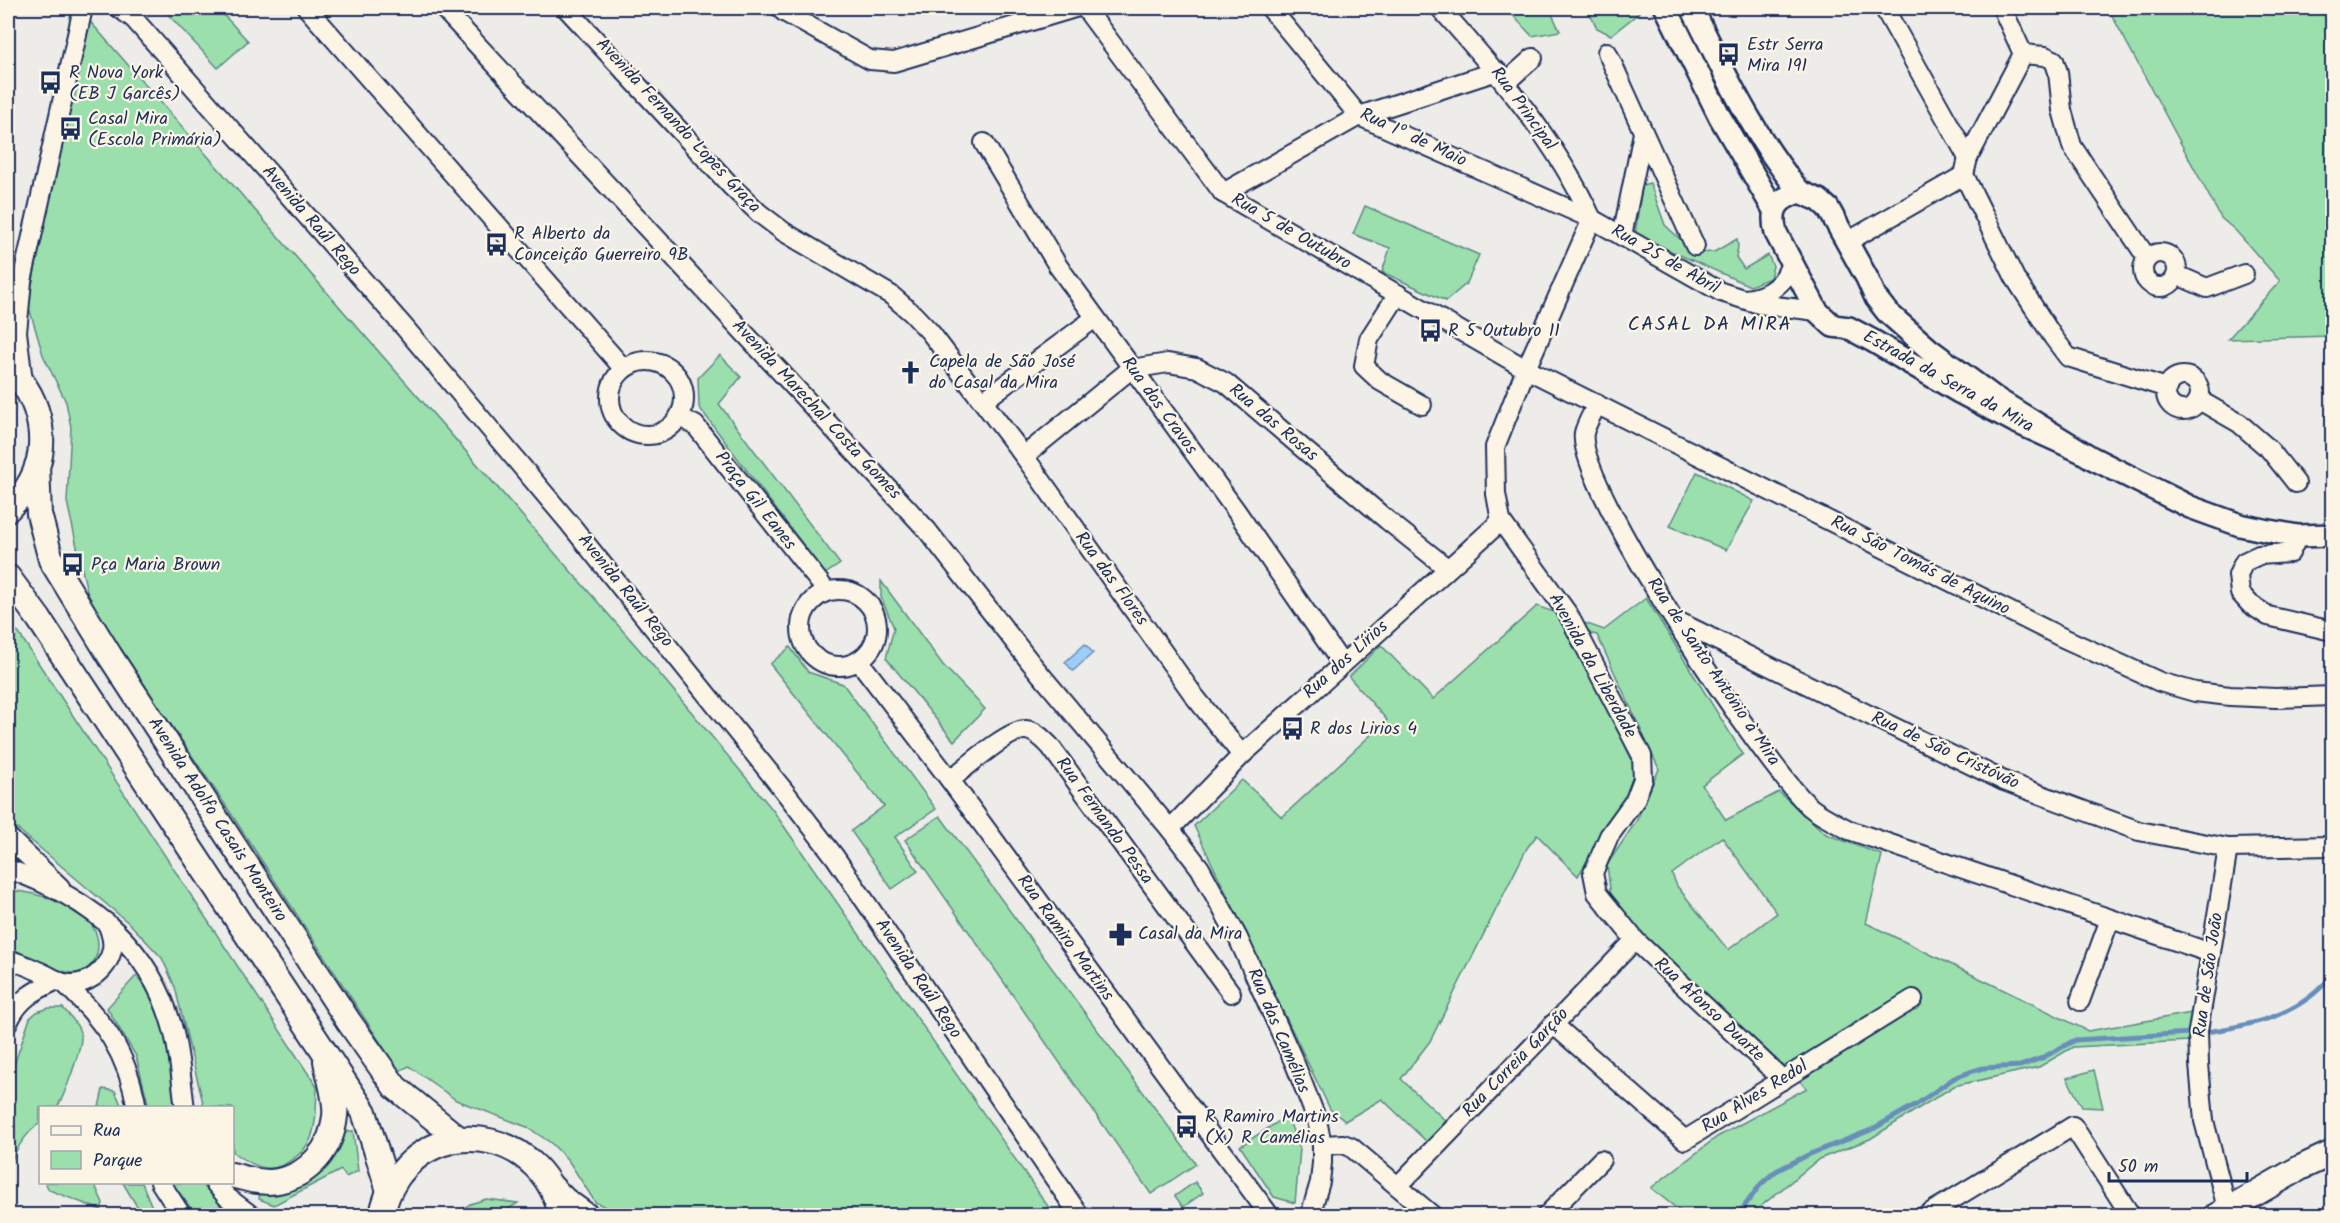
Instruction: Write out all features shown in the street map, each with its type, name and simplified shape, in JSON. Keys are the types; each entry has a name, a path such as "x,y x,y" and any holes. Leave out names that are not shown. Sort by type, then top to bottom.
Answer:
{"main road":[{"path":"8,509 24,491 37,466 41,437 36,407 15,374"},
{"name":"Avenida Adolfo Casais Monteiro","path":"37,466 39,514 51,560 104,647 349,1022 395,1087 459,1139"},
{"name":"Avenida Adolfo Casais Monteiro","path":"8,577 39,619 364,1112 382,1207"},
{"path":"234,1176 276,1182 308,1168 321,1154 331,1136 335,1114 325,1053"},
{"path":"382,1207 406,1166 430,1148 459,1139 484,1139 509,1146 530,1160 548,1179 559,1202 561,1215"},
{"path":"2222,1212 2300,1168 2332,1153"}],"street":[{"path":"15,374 22,281 83,8"},
{"name":"Avenida Raúl Rego","path":"119,8 134,19 405,328 649,621 835,857 1080,1215"},
{"path":"307,8 624,368"},
{"name":"Avenida Marechal Costa Gomes","path":"443,8 927,530 1031,663 1170,829"},
{"name":"Avenida Fernando Lopes Graça","path":"566,8 744,200 784,232 891,295 930,332 983,401"},
{"path":"780,8 870,60 894,62 1075,8"},
{"name":"Rua 5 de Outubro","path":"1085,8 1223,193 1526,369"},
{"name":"Rua 1º de Maio","path":"1270,8 1359,116 1592,219"},
{"name":"Rua Principal","path":"1440,8 1501,77 1570,173 1592,219"},
{"name":"Estrada da Serra da Mira","path":"1666,8 1720,117 1774,210 1772,220 1776,233 1791,262 1817,311 1833,326 1849,328 1894,352 1959,392 2016,422 2080,451 2190,507 2220,519 2264,530 2298,536 2332,535"},
{"name":"Estrada da Serra da Mira","path":"1692,8 1746,115 1781,170 1800,192 1819,200 1828,208 1876,298 1907,331 1966,378 2080,451"},
{"path":"1884,8 1966,167 2015,278 2053,337 2068,357 2167,388"},
{"path":"2002,8 2023,54"},
{"path":"1606,52 1695,246"},
{"path":"1847,242 1966,167 2023,54"},
{"path":"2023,54 2045,56 2054,60 2058,72 2062,110 2072,146 2147,258"},
{"path":"1223,193 1359,116 1501,77 1533,58"},
{"path":"1622,236 1643,133"},
{"name":"Rua dos Cravos","path":"984,143 1058,266 1237,512 1342,664"},
{"path":"1774,210 1783,199 1800,192"},
{"name":"Rua 25 de Abril","path":"1592,219 1739,300 1817,311"},
{"name":"Avenida da Liberdade","path":"1592,219 1526,369 1495,447 1496,494 1501,521 1568,614 1642,756 1643,779 1635,800 1609,836 1593,873 1597,893 1635,940"},
{"path":"2158,252 2169,255 2176,263 2177,275 2170,284 2159,287 2149,283 2142,268 2147,258 2158,252"},
{"path":"1739,300 1754,298 1776,288 1788,275 1791,262"},
{"path":"2177,275 2207,288 2244,274"},
{"path":"8,309 22,281"},
{"path":"1398,294 1369,339 1364,366 1380,381 1422,405"},
{"name":"Estrada da Serra da Mira","path":"1849,328 1863,323 1873,311 1876,298"},
{"path":"983,401 1095,318"},
{"path":"646,360 660,362 678,377 683,389 684,402 679,417 663,432 641,435 629,431 618,423 610,408 609,395 612,382 624,368 646,360"},
{"name":"Rua das Rosas","path":"1023,456 1131,369 1168,363 1197,368 1226,383 1378,513 1447,568"},
{"name":"Rua São Tomás de Aquino","path":"1526,369 2059,636 2160,682 2195,692 2230,696 2276,698 2332,696"},
{"path":"2178,376 2189,376 2194,379 2200,389 2199,400 2191,408 2180,410 2168,399 2169,383 2178,376"},
{"path":"2199,400 2239,423 2269,449 2296,483"},
{"name":"Rua das Flores","path":"983,401 1195,697 1242,755"},
{"name":"Rua de Santo António à Mira","path":"1598,404 1584,434 1592,471 1632,553 1767,757 1810,807 1848,830 2211,954"},
{"name":"Praça Gil Eanes","path":"679,417 695,425 821,584 824,592"},
{"name":"Rua dos Lírios","path":"1170,829 1242,755 1501,521"},
{"path":"2298,536 2290,553 2259,555 2244,562 2238,575 2240,593 2250,604 2268,616 2332,631"},
{"path":"837,589 849,590 861,596 873,610 878,628 875,641 869,652 859,661 835,666 812,655 805,645 801,633 801,621 806,609 824,592 837,589"},
{"name":"Rua de São Cristóvão","path":"1675,619 2004,781 2139,831 2228,848"},
{"name":"Rua Ramiro Martins","path":"859,661 950,780 1270,1215"},
{"name":"Rua Fernando Pessa","path":"950,780 1013,733 1028,730 1038,734 1057,755 1231,993"},
{"name":"Rua das Camélias","path":"1170,829 1200,868 1238,938 1295,1064 1317,1120 1322,1145 1320,1182 1310,1215"},
{"path":"8,837 68,895"},
{"path":"2228,848 2332,846"},
{"name":"Rua de São João","path":"2222,1212 2204,1121 2198,1031 2228,848"},
{"path":"12,875 68,895 93,910 138,956 167,1010 179,1061 184,1106"},
{"path":"2080,1001 2110,919"},
{"path":"8,959 61,981 80,983 91,979 102,970 112,948 112,936 107,922"},
{"name":"Rua Correia Garção","path":"1398,1186 1635,940"},
{"name":"Rua Afonso Duarte","path":"1635,940 1783,1080"},
{"path":"8,1023 18,1004 28,994 61,981"},
{"path":"61,981 99,1019 113,1039 130,1075 137,1106"},
{"name":"Rua Alves Redol","path":"1553,1024 1685,1140 1913,999"},
{"path":"1925,1215 2073,1126 2132,1215"},
{"path":"1322,1145 1334,1144 1351,1147 1433,1215"},
{"path":"1546,1215 1601,1160"},
{"path":"548,1179 567,1198 592,1215"},
{"path":"161,1184 182,1215"},
{"path":"216,1184 227,1197 252,1215"}],"green space":[{"path":"162,8 217,8 248,41 218,68"},
{"path":"1506,8 1549,8 1560,31 1532,36"},
{"path":"1587,8 1638,8 1639,13 1611,35 1597,28"},
{"path":"2108,8 2332,8 2332,336 2228,339 2280,281 2236,231 2221,218"},
{"path":"87,18 644,655 772,809 1054,1215 621,1215 595,1202 568,1160 551,1143 527,1127 456,1100 409,1066 399,1071 226,806 90,605 67,502 71,427 66,402 43,355 28,304"},
{"path":"1650,183 1665,225 1695,253 1714,252 1737,239 1736,257 1744,269 1768,255 1773,266 1770,278 1750,286 1635,235 1642,185"},
{"path":"1365,206 1479,255 1467,283 1446,301 1382,272 1390,248 1353,234"},
{"path":"720,355 741,377 719,404 840,564 825,574 699,407 698,378"},
{"path":"1697,472 1754,501 1726,550 1670,526"},
{"path":"881,581 943,665 985,709 954,741 886,658 894,628 881,597"},
{"path":"1646,598 1743,754 1702,785 1726,820 1779,792 1826,834 1882,855 1866,923 2088,1031 2192,1013 2189,1041 2073,1047 2039,1067 1954,1086 1870,1139 1819,1159 1750,1215 1685,1215 1651,1188 1717,1137 1807,1088 1612,905 1607,865 1637,820 1659,769 1597,635 1571,630 1633,762 1633,784 1578,876 1537,835 1527,848 1430,1041 1401,1079 1446,1121 1427,1142 1382,1099 1345,1121 1330,1109 1194,826 1242,780 1282,817 1387,720 1349,677 1381,645 1433,699 1537,606 1604,630","holes":["1722,837 1777,913 1728,950 1677,886 1672,874"]},
{"path":"8,624 18,632 317,1087 313,1132 308,1144 299,1155 279,1166 266,1168 248,1162 234,1153 234,1106 204,1106 175,987 162,958 131,925 8,821"},
{"path":"790,647 808,672 843,684 936,809 895,837 918,871 892,889 851,831 884,806 770,664"},
{"path":"940,816 1196,1164 1151,1194 905,840"},
{"path":"11,891 31,893 54,900 83,916 95,931 98,940 96,958 91,965 76,973 66,972 8,946 8,895"},
{"path":"136,976 147,989 161,1021 175,1106 149,1106 136,1056 107,1008"},
{"path":"49,1008 63,1008 78,1028 81,1042 60,1102 58,1106 39,1106 39,1124 20,1144 8,1171 8,1083 30,1018 37,1012"},
{"path":"2094,1070 2103,1108 2082,1107 2067,1078"},
{"path":"103,1089 115,1091 122,1106 99,1106"},
{"path":"1287,1116 1300,1149 1295,1203 1274,1197 1240,1146"},
{"path":"343,1131 353,1131 358,1171 346,1177 341,1170 274,1205 259,1199 260,1193"},
{"path":"1195,1182 1203,1193 1183,1207 1175,1196"},
{"path":"46,1184 94,1184 103,1203 101,1210 49,1190"},
{"path":"124,1184 142,1184 152,1207 160,1215 142,1215"},
{"path":"173,1184 202,1184 235,1215 196,1215"},
{"path":"486,1199 518,1203 499,1215 454,1215 470,1204"}],"water":[{"path":"1085,644 1093,653 1073,671 1065,662"}],"waterway":[{"path":"2206,1032 2242,1026 2291,1009 2320,989 2332,975"},
{"path":"1737,1216 1761,1184 1776,1171 1810,1154 1871,1130 1917,1104 1954,1078 1983,1068 2020,1066 2042,1058 2075,1040 2190,1033"}],"place":[{"name":"Estr Serra Mira 191","path":"1729,55"},
{"name":"R Nova York (EB J Garcês)","path":"51,83"},
{"name":"Casal Mira (Escola Primária)","path":"70,129"},
{"name":"R Alberto da Conceição Guerreiro 9B","path":"496,244"},
{"name":"R 5 Outubro 11","path":"1430,331"},
{"name":"Capela de São José do Casal da Mira","path":"911,372"},
{"name":"Pça Maria Brown","path":"73,565"},
{"name":"R dos Lirios 4","path":"1292,729"},
{"name":"Casal da Mira","path":"1120,934"},
{"name":"R Ramiro Martins (X) R Camélias","path":"1187,1127"}],"district":[{"name":"CASAL DA MIRA","path":"1710,325"}]}
